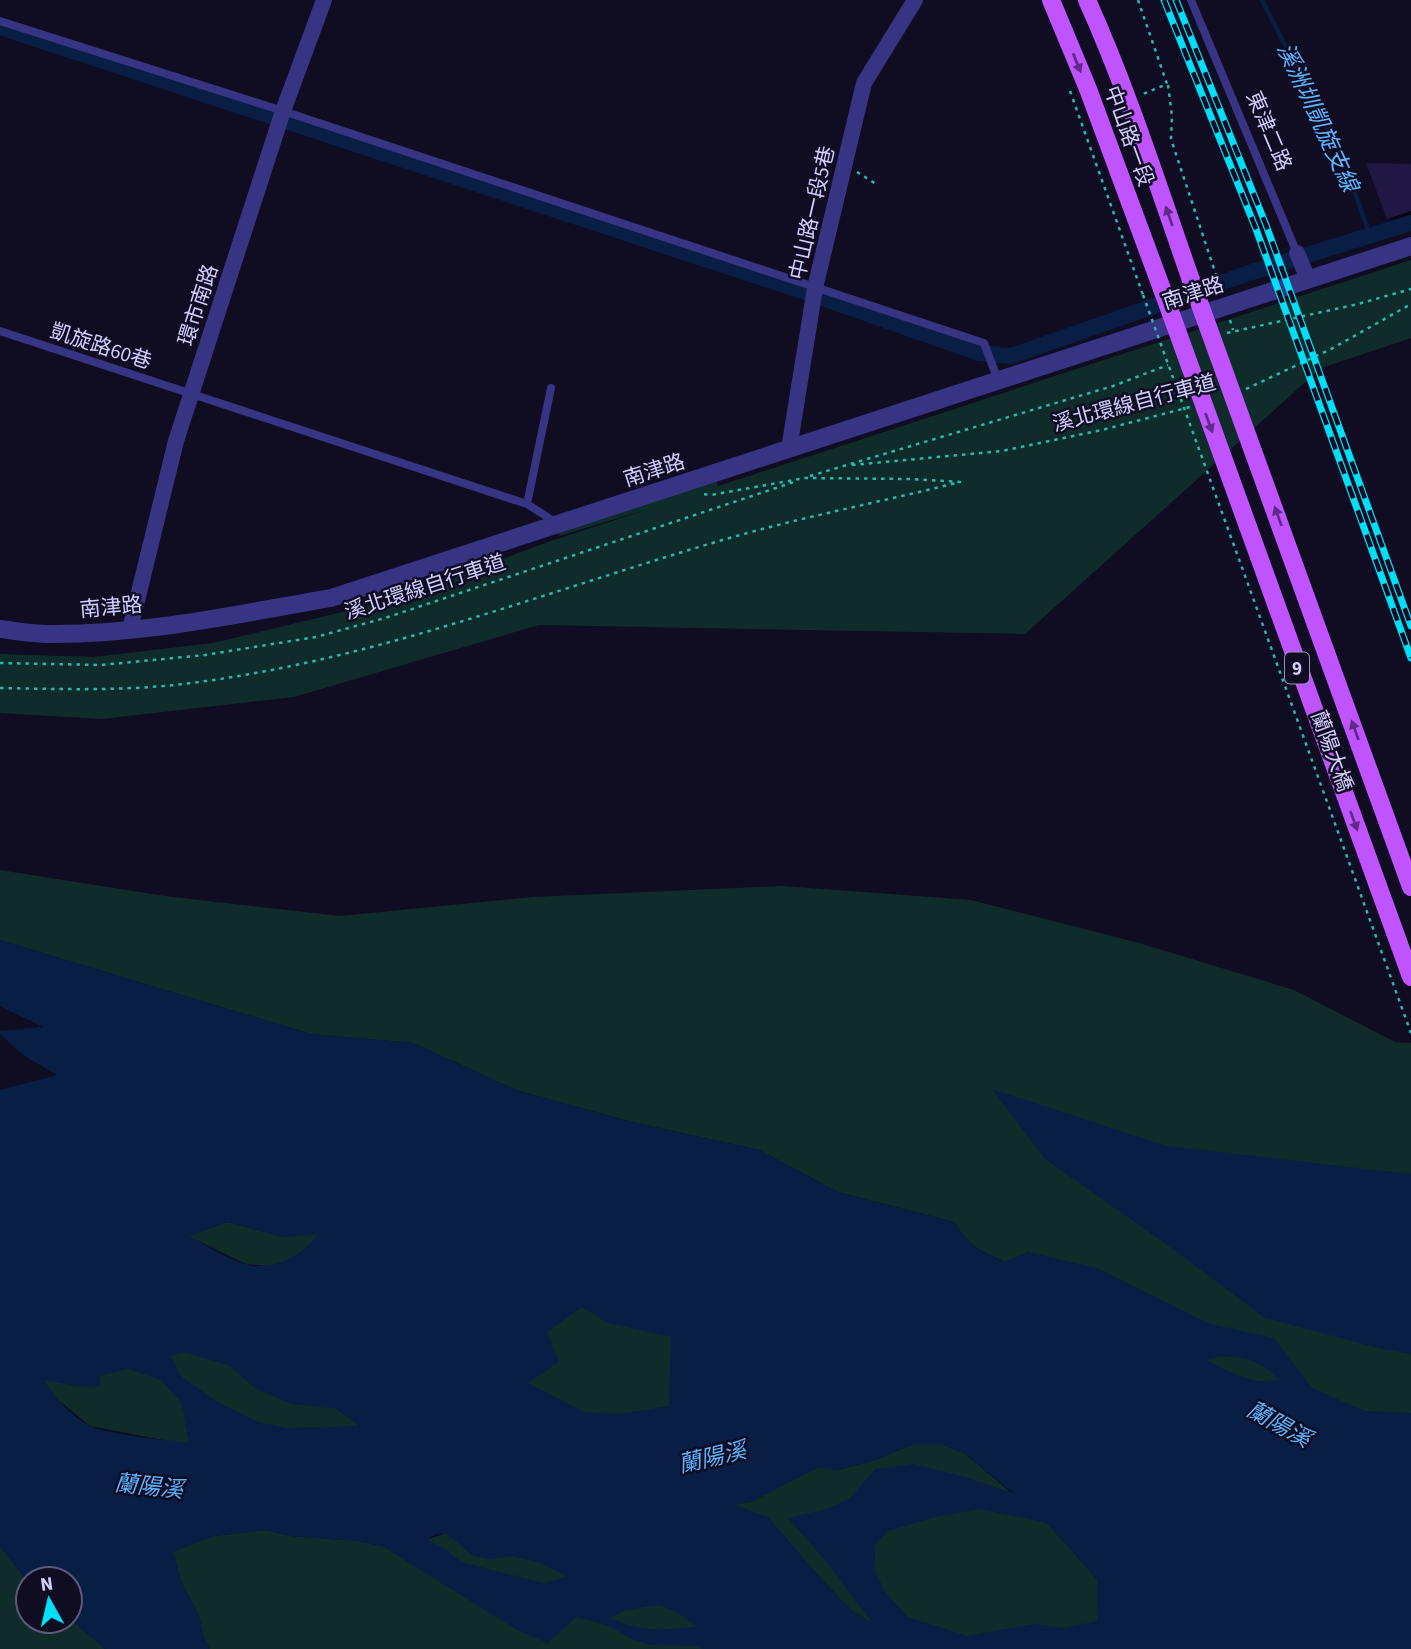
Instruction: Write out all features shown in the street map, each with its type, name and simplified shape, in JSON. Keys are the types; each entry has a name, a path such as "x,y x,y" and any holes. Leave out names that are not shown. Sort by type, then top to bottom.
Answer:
{"main road":[{"name":"中山路一段","path":"1051,0 1087,89 1186,359"},
{"name":"中山路一段","path":"1087,0 1128,100 1191,280 1219,336"},
{"name":"蘭陽大橋","path":"1219,336 1411,887"},
{"name":"蘭陽大橋","path":"1186,359 1411,977"}],"street":[{"name":"環市南路","path":"130,629 173,453 191,394 280,119 324,0"},
{"name":"中山路一段5巷","path":"789,449 814,296 864,83 915,0"},
{"name":"南津路","path":"0,629 46,634 130,629 236,615 331,598 999,382 1302,266 1411,246"}],"lane":[{"name":"東津二路","path":"1191,0 1302,266"},
{"path":"0,21 280,119 814,296 984,343 999,382"},
{"name":"凱旋路60巷","path":"0,331 527,504 558,524"},
{"path":"527,504 551,388"}],"path":[{"path":"1138,0 1167,84 1172,116 1171,139 1221,290"},
{"path":"1128,100 1167,84"},
{"name":"蘭陽大橋","path":"1070,85 1071,97 1411,1033"},
{"path":"845,164 876,184"},
{"path":"1219,336 1233,330 1358,304 1411,289"},
{"name":"溪北環線自行車道","path":"1240,391 1333,348 1411,304"},
{"path":"1229,317 1233,330"},
{"name":"溪北環線自行車道","path":"0,663 101,665 205,655 316,637 410,610 805,478 1113,386 1168,365"},
{"name":"溪北環線自行車道","path":"845,466 1002,451 1102,430 1190,406"},
{"path":"0,688 112,689 174,685 282,668 386,644 712,543 960,482 805,478 711,495 700,494"}],"green space":[{"path":"1411,260 1411,338 1321,368 1025,634 539,625 294,697 102,719 0,713 0,654 93,657 213,643 392,600 548,542 655,507 559,536 557,527 716,478 718,486"},
{"path":"0,870 165,896 340,916 533,897 782,886 971,900 1139,943 1294,990 1395,1042 1411,1043 1411,1413 1367,1412 1238,1376 1205,1360 1028,1252 1005,1262 976,1247 954,1222 838,1192 759,1150 632,1122 516,1090 413,1043 311,1034 0,940"},
{"path":"126,1203 493,1426 231,1453 90,1426 57,1399 42,1379"},
{"path":"228,1222 283,1237 318,1233 425,1280 246,1264 188,1236"},
{"path":"487,1283 830,1348 578,1445 457,1295"},
{"path":"911,1445 942,1445 964,1453 1047,1523 1097,1579 1098,1622 1080,1645 970,1644 876,1626 851,1610 768,1518 732,1505 753,1501 818,1467 837,1470 875,1460"},
{"path":"266,1530 290,1536 357,1541 382,1546 426,1540 446,1533 863,1649 210,1649 204,1638 198,1613 183,1586 172,1551 214,1536"},
{"path":"0,1546 15,1565 14,1635 84,1635 84,1630 105,1649 0,1649"}],"water":[{"name":"蘭陽溪","path":"0,940 311,1034 413,1043 516,1090 632,1122 759,1150 838,1192 954,1222 976,1247 1004,1262 1028,1252 1097,1268 1210,1324 1274,1338 1312,1388 1365,1411 1411,1413 1411,1649 703,1649 696,1646 652,1645 634,1640 607,1625 576,1617 548,1643 519,1631 382,1546 357,1541 290,1536 266,1530 214,1536 173,1552 183,1586 198,1613 204,1638 210,1649 105,1649 84,1630 84,1565 15,1565 0,1546 0,1090 57,1075 23,1055 0,1031 43,1027 0,1006","holes":["228,1222 283,1237 318,1234 295,1255 266,1266 245,1264 189,1236","582,1307 608,1323 671,1337 669,1406 620,1414 584,1412 528,1383 559,1362 547,1332","184,1352 230,1366 255,1388 291,1404 334,1408 360,1426 286,1428 258,1422 221,1404 182,1377 170,1356","1220,1356 1246,1359 1266,1368 1279,1380 1251,1379 1206,1360","128,1369 161,1380 181,1402 189,1443 124,1435 90,1426 64,1406 43,1380 100,1387 100,1376","911,1445 942,1445 964,1453 1013,1493 914,1464 875,1469 850,1498 827,1509 788,1518 826,1561 873,1624 851,1610 768,1517 734,1505 753,1501 818,1467 837,1470 875,1460","979,1509 1047,1523 1097,1579 1098,1621 1064,1628 1034,1624 967,1636 908,1617 885,1592 874,1568 876,1543 888,1531 935,1517","446,1533 473,1556 489,1559 511,1556 541,1563 567,1577 544,1583 461,1562 444,1548 427,1540 434,1535","658,1605 678,1613 698,1627 654,1629 633,1626 610,1618 625,1610"]},
{"path":"992,1089 1166,1146 1411,1174 1411,1354 1265,1318 1045,1159"}],"building":[{"path":"1366,163 1411,164 1411,211 1387,219"}],"waterway":[{"name":"溪洲圳凱旋支線","path":"1262,0 1341,155 1370,235"},
{"path":"0,27 802,291 979,353 1011,356 1252,272 1411,223"}],"railway":[{"path":"1164,0 1256,229 1411,658"},
{"path":"1176,0 1266,225 1411,626"}]}
